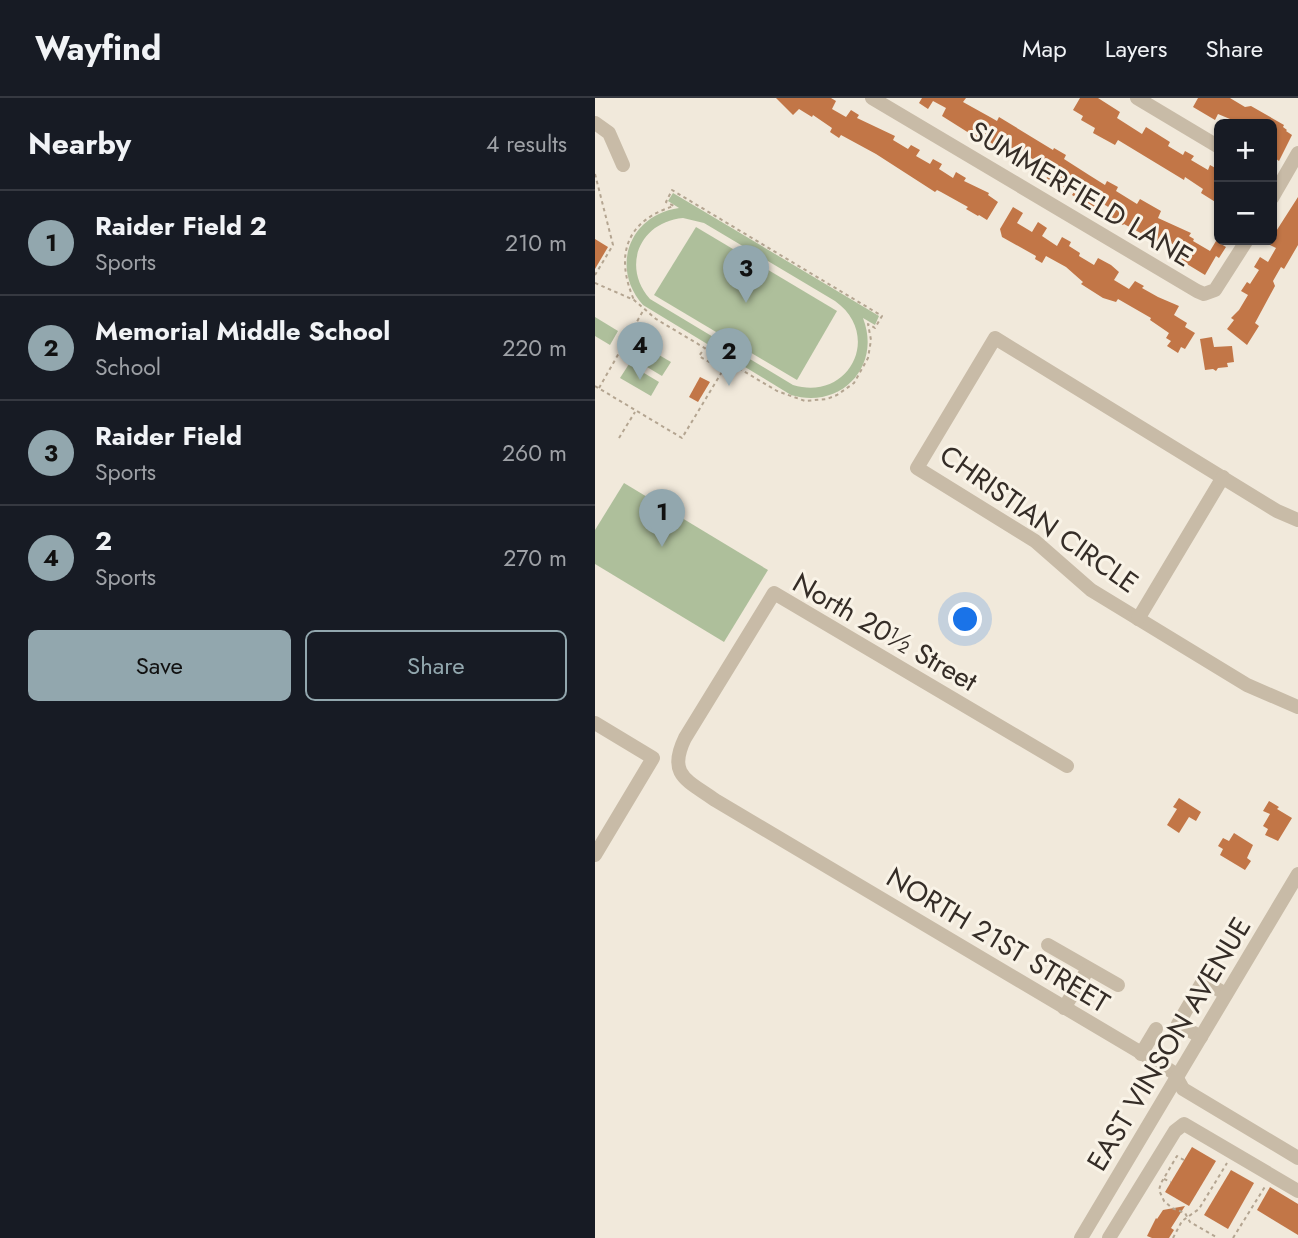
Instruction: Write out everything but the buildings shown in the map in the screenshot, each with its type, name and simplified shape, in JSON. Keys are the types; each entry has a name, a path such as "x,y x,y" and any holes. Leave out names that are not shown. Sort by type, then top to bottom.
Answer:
{"street":[{"name":"SUMMERFIELD LANE","path":"872,98 1197,291 1204,293 1215,290 1244,245"},
{"path":"1137,98 1214,144"},
{"path":"595,123 609,133 623,165"},
{"path":"1277,180 1298,153"},
{"name":"CHRISTIAN CIRCLE","path":"1223,477 995,338 917,468 1035,541 1091,590 1247,685 1298,707"},
{"path":"1138,619 1223,477 1298,520"},
{"name":"North 20½ Street","path":"677,761 685,738 774,593 1067,766"},
{"path":"595,723 653,758 595,855"},
{"name":"NORTH 21ST STREET","path":"677,761 681,772 715,800 1165,1067 1177,1077 1183,1089 1298,1158"},
{"name":"EAST VINSON AVENUE","path":"1081,1238 1298,874"},
{"path":"1048,945 1118,985"},
{"path":"1064,1008 1088,969"},
{"path":"1201,1037 1178,1024 1203,981 1226,994"},
{"path":"1141,1054 1156,1029"},
{"path":"1109,1238 1181,1125 1188,1125 1298,1191"},
{"path":"1107,1194 1129,1206"}],"path":[{"path":"595,174 613,245 595,275"},
{"path":"673,190 882,316 875,328 868,324 870,350 860,375 838,395 815,401 786,396 644,310 635,300 624,271 625,251 633,233 646,219 674,206 666,202 673,190"},
{"path":"595,283 635,300"},
{"path":"599,389 644,310"},
{"path":"595,386 682,438 723,370 699,356 704,348"},
{"path":"619,438 636,411"},
{"path":"1173,1238 1182,1221 1199,1209 1233,1153"},
{"path":"1184,1160 1177,1156 1159,1190 1164,1201 1188,1217 1190,1222 1218,1238"},
{"path":"1233,1238 1272,1175"},
{"path":"1163,1178 1171,1182"}],"green space":[{"path":"673,193 879,316 875,325 863,318 867,353 853,380 826,396 809,398 791,395 643,305 633,290 628,275 630,245 637,232 648,221 679,208 668,201","holes":["683,218 704,223 835,301 849,315 857,331 858,347 853,362 844,375 830,384 813,388 793,385 650,299 641,286 636,260 646,237 668,221"]},
{"path":"696,227 837,311 797,380 654,295"},
{"path":"595,317 618,331 610,345 595,336"},
{"path":"640,344 671,362 662,376 632,358"},
{"path":"629,364 659,382 651,396 620,378"},
{"path":"624,483 768,570 724,642 595,564 595,530"}],"place":[{"name":"Raider Field","path":"746,303"},
{"name":"2","path":"640,380"},
{"name":"Memorial Middle School","path":"729,386"},
{"name":"Raider Field 2","path":"662,547"}]}
